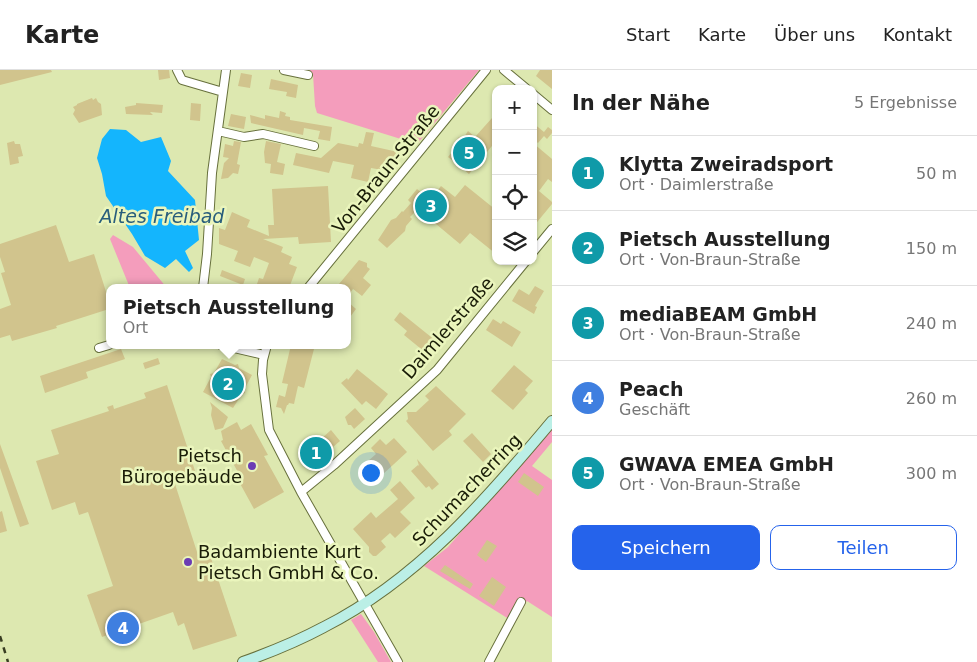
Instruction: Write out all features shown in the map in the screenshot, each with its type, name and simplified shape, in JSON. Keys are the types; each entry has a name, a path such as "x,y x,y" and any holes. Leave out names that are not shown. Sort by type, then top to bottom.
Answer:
{"main road":[{"name":"Schumacherring","path":"243,662 278,649 325,627 364,603 420,562 454,532 504,479 552,421"}],"street":[{"path":"177,70 182,80 223,92"},
{"path":"203,284 212,173 226,70"},
{"path":"284,70 308,75"},
{"name":"Von-Braun-Straße","path":"311,284 486,70"},
{"path":"504,70 522,85"},
{"path":"537,97 552,110"},
{"path":"218,131 239,136 263,134 314,146"},
{"path":"537,247 552,229"},
{"name":"Daimlerstraße","path":"301,492 437,370 523,265"},
{"path":"99,348 106,346"},
{"path":"238,349 264,355"},
{"path":"266,349 262,374 269,430 301,492 398,662"},
{"path":"489,662 520,602"}],"shaded area":[{"path":"309,70 479,70 417,144 317,113 313,74"},
{"path":"113,235 133,247 164,284 128,284 110,239"},
{"path":"552,427 552,442 532,466 552,480 552,617 527,601 515,623 424,566 448,547"},
{"path":"361,614 391,662 378,662 351,620"}],"water":[{"name":"Altes Freibad","path":"110,129 126,130 141,142 161,137 171,161 168,171 195,200 199,240 185,251 193,268 189,272 176,259 165,268 145,256 106,196 97,158 102,139"}],"building":[{"path":"0,70 51,70 52,72 0,85"},
{"path":"158,70 169,70 170,78 159,80"},
{"path":"540,70 552,70 552,89 536,76"},
{"path":"241,73 252,75 250,88 238,86"},
{"path":"271,79 298,85 296,98 286,96 287,92 269,89"},
{"path":"92,98 93,100 96,98 101,104 102,115 79,123 73,114 75,110 73,107"},
{"path":"136,103 163,105 162,113 150,112 153,115 126,114 125,107 136,105"},
{"path":"191,103 201,104 200,121 190,120"},
{"path":"280,111 286,113 285,116 290,117 290,120 332,127 330,141 318,139 320,131 304,128 303,135 251,123 250,115 265,119 265,115 279,118"},
{"path":"231,114 246,117 244,129 228,126"},
{"path":"492,118 492,146 469,174 448,157 455,148 452,146 459,137 462,140 468,131 475,137"},
{"path":"537,126 544,132 548,127 552,130 547,139 544,136 538,143"},
{"path":"366,132 374,133 371,146 398,152 394,169 389,167 388,171 371,168 368,182 351,178 354,165 333,161 329,173 293,165 296,153 321,158 338,143 358,147 359,143 363,144"},
{"path":"14,141 15,144 20,144 23,156 18,157 19,163 10,165 7,143"},
{"path":"234,141 241,142 237,164 240,165 238,174 233,173 228,178 221,179 224,163 229,158 223,157 225,144 233,146"},
{"path":"266,141 281,144 277,162 285,164 283,175 270,173 271,164 265,163"},
{"path":"537,146 552,159 552,182 548,179 539,191 552,204 537,222"},
{"path":"465,185 492,207 492,251 470,233 460,244 418,209 410,217 412,219 406,226 405,231 387,248 378,240 391,220 396,218 411,203 408,200 417,189 430,200 441,186 455,197"},
{"path":"328,186 331,242 299,244 298,237 263,239 283,247 281,252 292,257 289,264 297,267 291,284 257,284 259,278 263,279 269,263 254,257 250,267 234,261 238,251 219,244 219,228 225,230 232,212 250,220 247,227 269,236 268,225 274,225 272,189"},
{"path":"56,225 69,262 94,254 106,292 106,310 56,326 57,328 12,341 10,335 0,338 0,309 11,305 1,273 5,272 0,257 0,244"},
{"path":"359,260 367,263 367,267 370,269 363,278 371,285 362,296 353,289 351,292 351,284 339,284"},
{"path":"222,270 245,279 243,284 240,284 220,276"},
{"path":"535,286 544,291 535,306 537,307 534,314 512,301 519,289 529,295"},
{"path":"351,305 356,309 351,316"},
{"path":"400,312 441,345 431,357 404,335 407,331 394,320"},
{"path":"493,319 501,324 503,321 521,332 512,347 486,330"},
{"path":"121,349 125,359 86,372 88,378 45,393 40,376"},
{"path":"290,349 314,349 304,388 298,386 294,404 289,403 287,405 284,414 281,408 276,407 279,395 285,397 288,384 282,383"},
{"path":"158,358 160,364 145,369 143,363"},
{"path":"222,359 235,365 238,364 239,368 252,375 244,390 245,393 242,394 233,408 203,392 211,377 210,374 214,373"},
{"path":"514,365 533,381 525,390 528,393 513,410 491,391"},
{"path":"357,369 388,394 376,409 366,401 362,405 341,383 347,378 348,380"},
{"path":"167,385 197,477 175,484 198,555 209,552 237,636 193,650 184,623 178,626 173,612 102,637 87,595 113,586 88,512 79,515 75,502 52,510 36,461 59,454 51,430 109,411 107,407 113,405 114,409 146,398 144,393"},
{"path":"436,386 466,414 449,431 452,435 433,451 406,421 408,419 407,412 416,412 429,400 425,396"},
{"path":"210,402 228,417 223,428 215,430"},
{"path":"355,408 365,419 354,429 351,425 348,425 345,417"},
{"name":"Pietsch Bürogebäude","path":"237,422 241,430 251,424 268,455 264,456 284,492 254,509 237,478 240,476 221,441 223,440 221,431"},
{"path":"331,430 340,441 311,466 302,456"},
{"path":"472,433 491,454 483,462 463,441"},
{"path":"394,438 407,452 381,476 368,461 376,454 371,448 380,439 386,445"},
{"path":"0,444 29,524 20,527 0,468"},
{"path":"417,459 439,484 432,490 429,486 426,488 411,471 419,466"},
{"path":"524,473 544,487 538,496 518,482"},
{"path":"400,481 415,498 400,512 411,523 395,538 390,533 381,541 386,547 376,556 373,556 369,552 369,547 353,529 371,512 376,518 398,499 390,490"},
{"path":"2,511 7,531 0,533 0,512"},
{"path":"487,540 497,546 486,562 477,555"},
{"path":"445,565 473,584 470,589 440,571"},
{"path":"492,577 506,587 494,606 479,596"}],"railway":[{"path":"0,636 8,662"}],"place":[{"name":"GWAVA EMEA GmbH","path":"469,153"},
{"name":"mediaBEAM GmbH","path":"431,206"},
{"name":"Pietsch Ausstellung","path":"228,384"},
{"name":"Klytta Zweiradsport","path":"316,453"},
{"name":"Pietsch Bürogebäude","path":"252,466"},
{"name":"Badambiente Kurt Pietsch GmbH & Co.","path":"188,562"},
{"name":"Peach","path":"123,628"}]}
